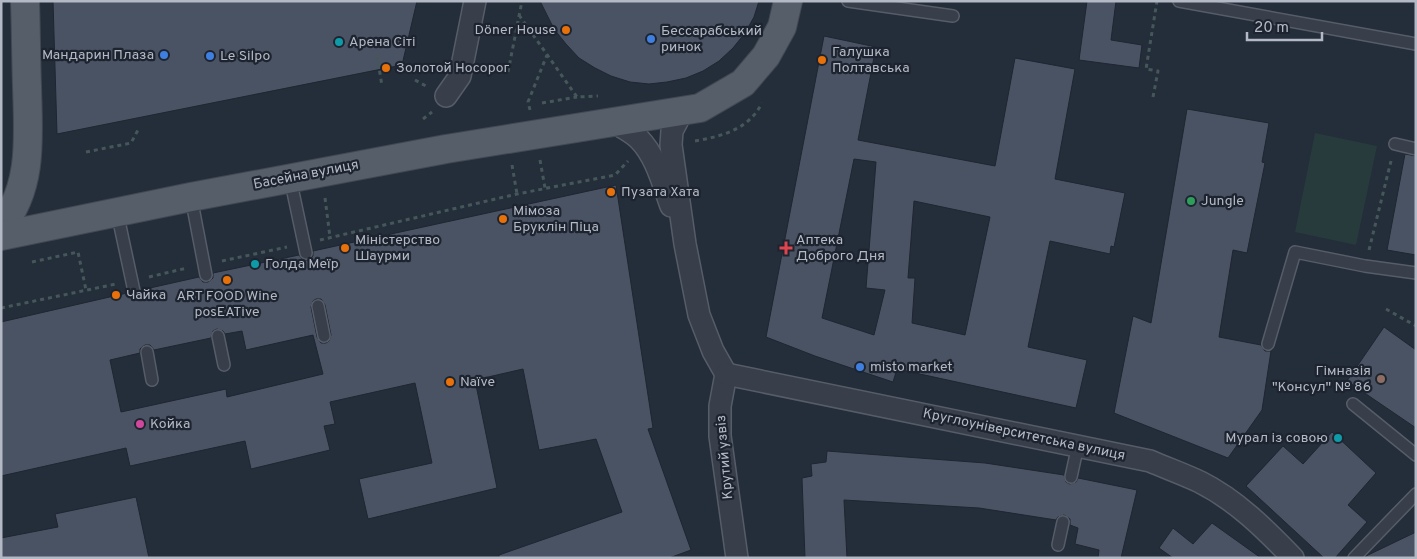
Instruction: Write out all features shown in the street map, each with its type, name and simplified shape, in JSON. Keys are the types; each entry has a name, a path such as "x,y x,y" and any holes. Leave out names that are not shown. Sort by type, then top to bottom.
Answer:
{"main road":[{"path":"25,1 29,150 23,180 6,205 31,215 65,223"},
{"name":"Басейна вулиця","path":"1,236 191,197 454,147 700,108 742,83 766,56 782,27 788,1"}],"street":[{"path":"446,96 460,76 475,1"},
{"path":"682,112 672,131 671,145 685,244 699,315 713,351 726,374"},
{"path":"612,121 638,138 648,150 655,162 685,244"},
{"name":"Круглоуніверситетська вулиця","path":"726,374 1150,461 1201,483 1228,499 1264,528 1293,558"},
{"name":"Крутий узвіз","path":"726,374 720,406 720,436 737,558"}],"lane":[{"path":"848,1 915,6 953,16"},
{"path":"1180,1 1416,44"},
{"path":"1395,144 1416,149"},
{"path":"290,178 306,253"},
{"path":"191,197 206,275"},
{"path":"117,212 134,291"},
{"path":"1268,344 1295,252 1366,266 1416,273"},
{"path":"318,306 324,336"},
{"path":"218,336 224,366"},
{"path":"147,352 152,380"},
{"path":"1353,404 1416,455"},
{"path":"1071,477 1078,445"},
{"path":"1354,558 1416,494"},
{"path":"1058,545 1063,522"}],"path":[{"path":"508,72 522,1"},
{"path":"1153,97 1158,71 1146,69 1157,1"},
{"path":"519,15 577,98"},
{"path":"377,55 382,86"},
{"path":"542,103 604,95"},
{"path":"86,152 132,143 138,130"},
{"path":"1366,266 1395,144"},
{"path":"512,165 517,194"},
{"path":"330,237 325,198 334,196"},
{"path":"32,262 78,252 86,290"},
{"path":"1386,309 1416,326"}],"shaded area":[{"path":"1315,133 1377,146 1356,245 1295,232"}],"building":[{"name":"Мандарин Плаза","path":"53,1 417,1 402,65 57,134"},
{"name":"Бессарабський ринок","path":"540,1 759,1 754,17 745,33 719,61 703,71 686,78 649,84 630,82 611,76 579,58 554,29"},
{"path":"1087,1 1116,1 1111,40 1142,45 1139,68 1079,60"},
{"path":"824,36 876,47 858,140 995,166 1015,58 1075,69 1055,179 1125,193 1114,247 1111,246 1110,254 1050,241 1028,347 1087,360 1076,408 897,369 893,382 815,356 766,337","holes":["854,159 876,162 866,288 885,290 874,335 822,318","914,201 990,217 965,335 912,323 915,278 908,278"]},
{"path":"1187,109 1269,123 1262,162 1265,163 1247,253 1233,250 1219,337 1261,345 1265,351 1271,351 1262,410 1228,458 1114,413 1133,316 1151,323"},
{"path":"1405,154 1416,156 1416,255 1387,250"},
{"path":"616,185 653,428 648,429 691,550 669,558 499,558 499,555 622,512 596,439 539,450 523,369 475,380 497,488 368,519 359,479 432,463 415,383 330,402 335,424 324,426 330,450 251,469 245,441 130,466 126,448 1,476 1,322 127,293 131,298 136,298 141,294 141,290 199,277 203,282 208,282 213,278 213,273 299,255 303,260 308,260 313,256 313,251","holes":["316,299 321,299 325,305 331,335 326,343 321,343 317,337 311,307","217,329 225,334 242,331 246,350 313,335 323,374 227,397 226,389 121,412 110,360 140,353 140,349 145,345 150,345 154,350 211,338 213,331"]},
{"name":"Гімназія \"Консул\" № 86","path":"1384,327 1416,350 1416,428 1347,381"},
{"path":"1332,432 1376,473 1348,505 1367,522 1335,558 1324,558 1246,486 1283,446 1303,464"},
{"path":"827,451 985,463 1064,475 1066,482 1070,484 1076,482 1078,478 1137,490 1121,558 1098,558 1099,550 1075,544 1078,528 1070,525 1070,519 1064,515 1056,520 979,508 844,500 847,558 805,558 802,478 812,476 811,464 826,462"},
{"path":"136,497 149,558 1,558 1,538 58,527 55,514"},
{"path":"1212,523 1261,558 1173,558 1159,548 1173,528 1193,544"},
{"path":"1416,532 1416,558 1365,558 1366,556"}],"place":[{"name":"Döner House","path":"566,30"},
{"name":"Бессарабський ринок","path":"651,39"},
{"name":"Арена Сіті","path":"339,42"},
{"name":"Мандарин Плаза","path":"164,55"},
{"name":"Le Silpo","path":"210,56"},
{"name":"Галушка Полтавська","path":"822,60"},
{"name":"Золотой Носорог","path":"386,68"},
{"name":"Пузата Хата","path":"611,192"},
{"name":"Jungle","path":"1191,201"},
{"name":"Мімоза Бруклін Піца","path":"503,219"},
{"name":"Міністерство Шаурми","path":"345,248"},
{"name":"Аптека Доброго Дня","path":"786,248"},
{"name":"Голда Меїр","path":"255,264"},
{"name":"ART FOOD Wine posEATive","path":"227,280"},
{"name":"Чайка","path":"116,295"},
{"name":"misto market","path":"860,367"},
{"name":"Гімназія \"Консул\" № 86","path":"1381,379"},
{"name":"Naïve","path":"450,382"},
{"name":"Койка","path":"140,424"},
{"name":"Мурал із совою","path":"1338,438"}]}
